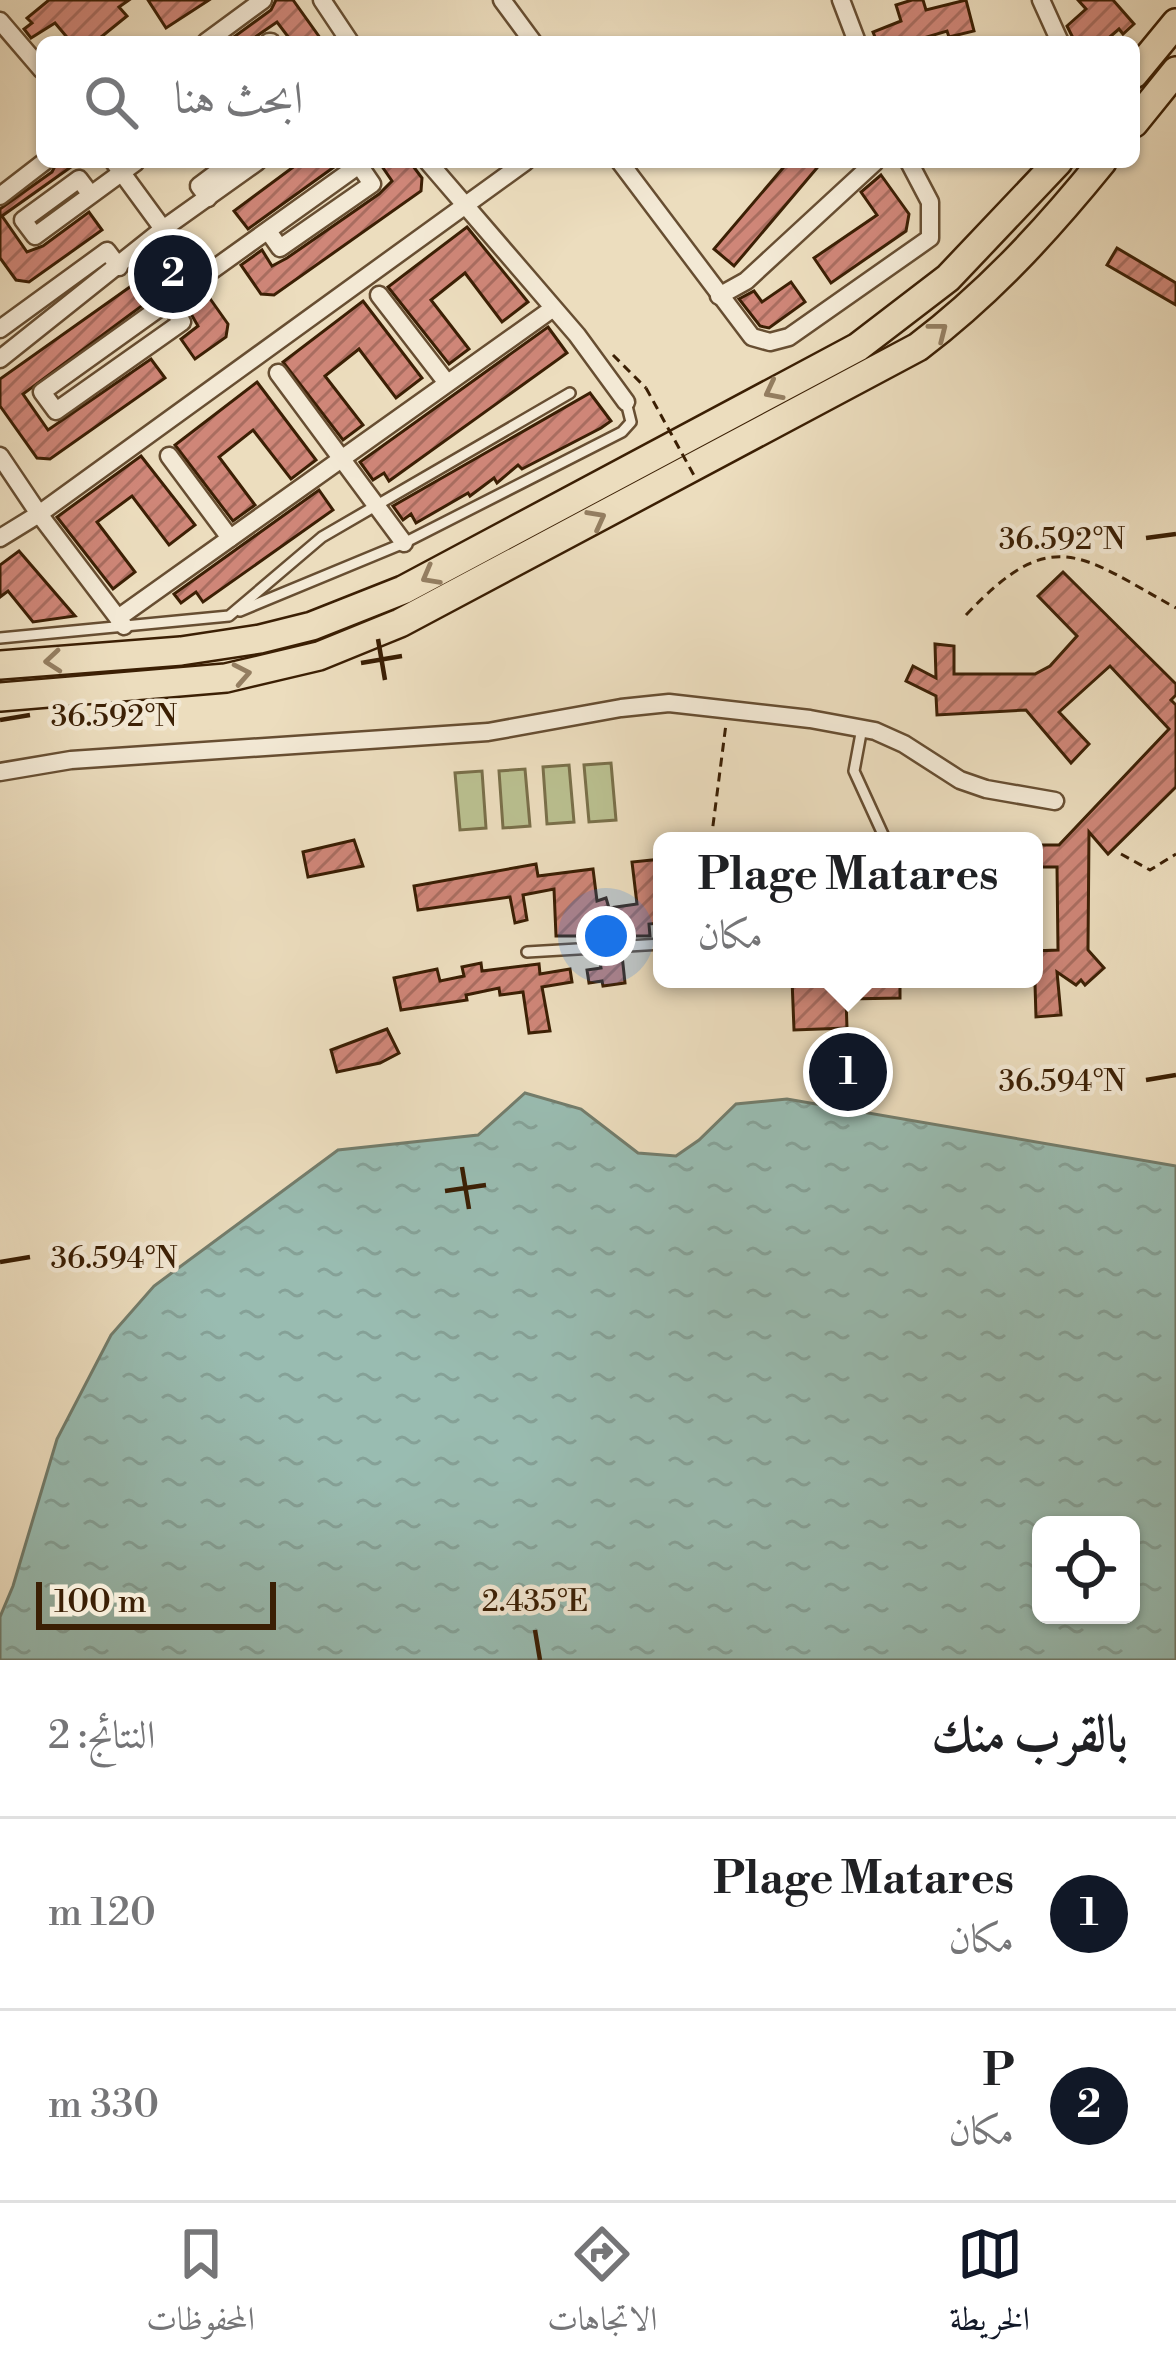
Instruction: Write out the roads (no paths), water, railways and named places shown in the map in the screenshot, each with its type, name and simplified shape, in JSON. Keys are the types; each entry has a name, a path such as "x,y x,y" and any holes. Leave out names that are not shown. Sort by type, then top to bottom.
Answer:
{"highway":[{"path":"1140,67 1176,23"},
{"path":"1140,116 1176,71"},
{"path":"0,665 181,651 260,639 312,626 404,590 858,347 948,278 1052,168"},
{"path":"0,697 226,678 319,656 400,623 918,347 1017,262 1097,168"}],"street":[{"path":"214,36 263,0"},
{"path":"322,0 346,36"},
{"path":"502,0 528,36"},
{"path":"841,0 855,36"},
{"path":"1041,0 1057,36"},
{"path":"0,21 36,63"},
{"path":"0,196 36,168"},
{"path":"91,196 121,168"},
{"path":"126,168 199,278"},
{"path":"208,197 199,186 223,168"},
{"path":"2,355 249,168"},
{"path":"168,302 182,322 56,411 42,392 355,168"},
{"path":"268,231 280,248 372,184 361,168"},
{"path":"433,168 577,335 626,402"},
{"path":"0,538 517,168"},
{"path":"624,168 752,337 770,342 789,338 931,238 930,202 912,168"},
{"path":"718,296 746,280 868,168"},
{"path":"0,328 107,251 119,267"},
{"path":"379,295 447,383"},
{"path":"0,457 121,622 230,538 552,309"},
{"path":"278,373 404,543"},
{"path":"169,456 230,538"},
{"path":"0,772 71,760 488,732 653,704 862,728 904,744 960,780 1055,801"}],"lane":[{"path":"229,616 322,537 570,393"},
{"path":"0,638 121,622 229,616 404,543 622,432 632,422 626,402"},
{"path":"862,728 854,771 882,832"},
{"path":"526,952 653,945"}],"water":[{"path":"525,1093 581,1109 638,1153 676,1156 736,1104 787,1099 1176,1166 1176,1660 0,1660 0,1617 57,1439 111,1335 154,1286 338,1150 478,1135"}],"place":[{"name":"P","path":"173,274"},
{"name":"Plage Matares","path":"848,1072"}]}
